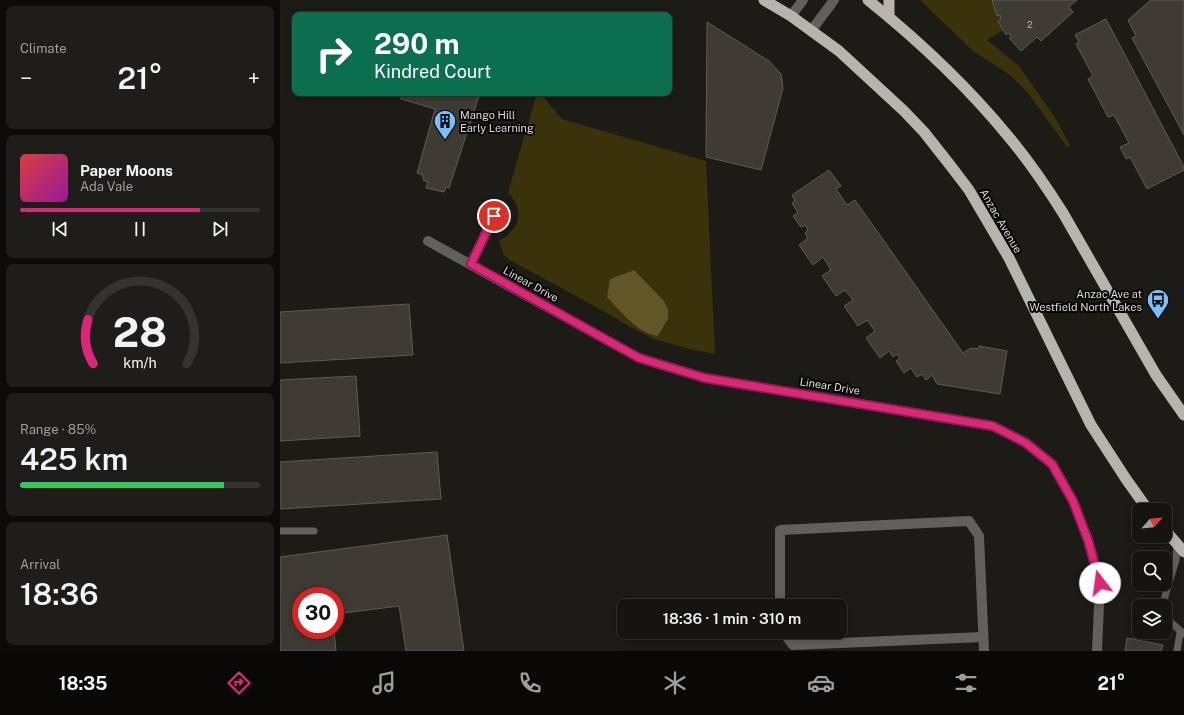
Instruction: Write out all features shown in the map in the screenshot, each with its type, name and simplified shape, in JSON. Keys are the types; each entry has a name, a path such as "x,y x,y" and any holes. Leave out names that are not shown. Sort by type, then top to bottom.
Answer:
{"highway":[{"name":"Anzac Avenue","path":"764,0 791,16 839,51 904,111 937,148 969,190 1009,258 1092,425 1143,503"},
{"path":"868,0 952,74 982,105 1029,163 1063,213 1156,375 1184,415"},
{"path":"889,0 889,17"},
{"path":"1172,538 1180,548"}],"street":[{"path":"791,16 803,0"},
{"path":"811,31 834,0"},
{"path":"471,264 494,216"},
{"name":"Linear Drive","path":"428,242 471,264 639,358 705,378 993,426 1026,443 1052,464 1073,501 1088,540 1100,583 1097,651"},
{"path":"780,599 780,530 969,521 979,536 984,651"},
{"path":"788,639 793,645 983,637"}],"lane":[{"path":"280,531 314,531"},
{"path":"1165,599 1180,548"},
{"path":"1172,624 1182,633 1177,651"}],"shaded area":[{"path":"920,0 992,0 997,16 1000,15 1001,19 998,21 1003,30 987,40 1019,66 1054,116 1070,145 1067,147 1028,93 1010,75 973,51"},
{"path":"536,96 543,96 562,119 706,161 715,354 654,339 510,260 504,255 499,241 512,231 518,219 517,206 508,192","holes":["620,276 650,288 664,301 668,319 658,336 652,335 610,279"]},
{"path":"634,270 664,301 668,309 668,319 658,336 651,335 637,327 607,297 610,279"}],"building":[{"path":"992,0 1077,0 1069,7 1073,12 1041,41 1037,37 1021,51 1009,38 1011,36 1009,33 1006,35 1003,30 998,21 1001,19 1000,15 997,16"},
{"path":"1151,0 1184,0 1184,135 1132,38 1136,36 1128,20"},
{"path":"1106,19 1184,167 1184,170 1147,189 1130,157 1126,159 1120,147 1129,143 1114,115 1108,117 1088,79 1093,76 1076,44 1079,42 1075,35"},
{"path":"707,22 769,61 781,74 783,88 761,170 706,157"},
{"name":"Mango Hill Early Learning","path":"402,96 479,96 449,188 446,187 444,192 426,188 428,182 423,180 423,175 417,173 435,109 401,99"},
{"path":"829,170 841,186 836,189 847,205 855,200 963,353 971,348 978,349 979,346 1007,351 1000,394 937,384 932,375 926,380 922,374 917,377 911,368 904,373 896,361 900,358 897,354 893,357 889,351 880,358 866,338 875,331 867,320 858,326 844,306 853,300 845,290 836,296 822,276 831,270 823,257 813,265 799,245 808,238 805,233 808,230 805,225 801,227 793,216 798,213 792,203 795,201 792,195"},
{"path":"409,304 413,355 280,363 280,312"},
{"path":"1156,305 1160,313 1156,316 1151,307"},
{"path":"356,376 360,436 280,441 280,380"},
{"path":"437,452 441,499 280,509 280,462"},
{"path":"447,535 464,651 406,651 399,606 344,613 344,587 292,587 292,639 335,639 336,651 280,651 280,557"},
{"path":"1127,638 1163,645 1161,651 1125,651"}],"place":[{"name":"Mango Hill Early Learning","path":"445,140"},
{"name":"Anzac Ave at Westfield North Lakes","path":"1158,320"}],"route":[{"path":"494,216 471,264 639,358 705,378 993,426 1026,443 1052,464 1073,501 1088,540 1100,583"}]}
